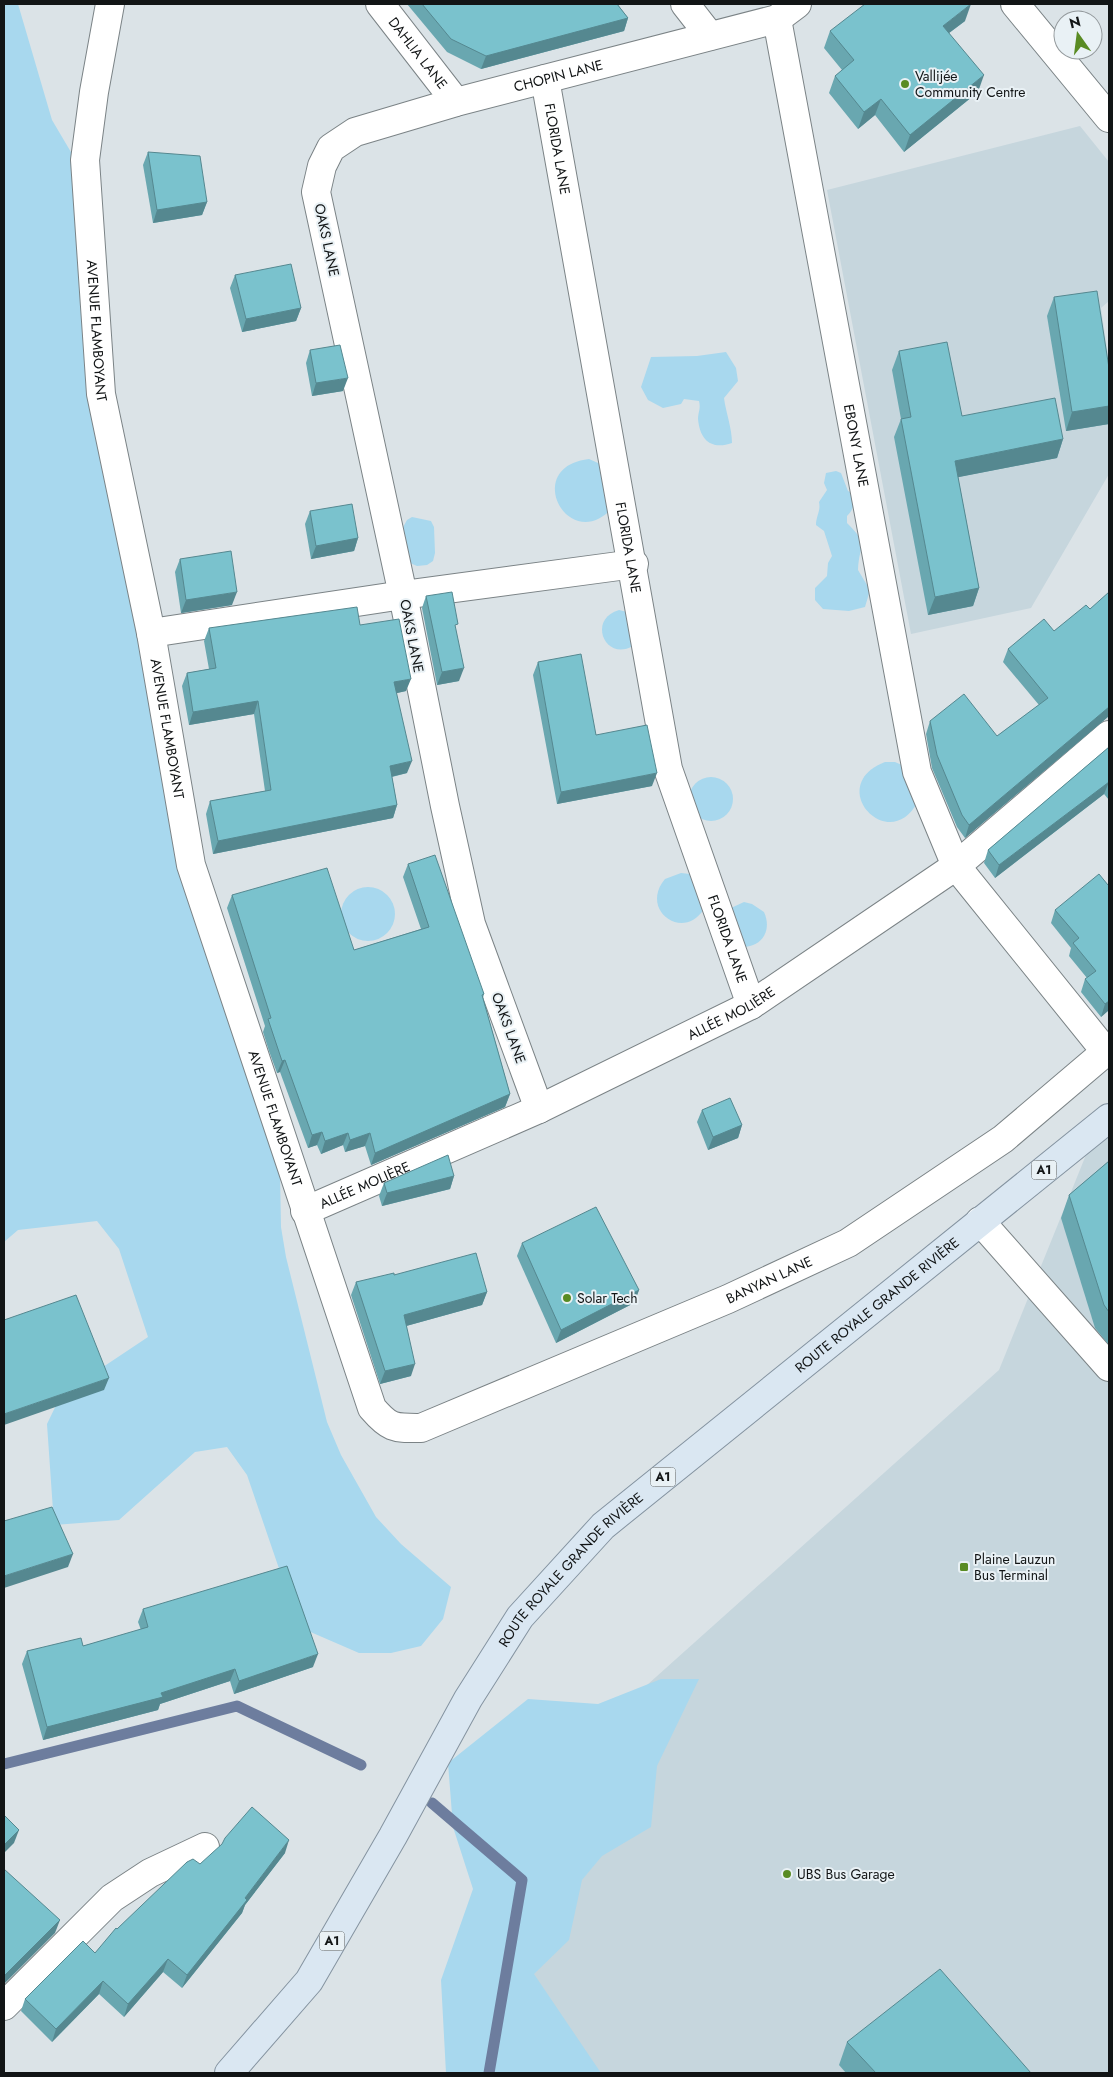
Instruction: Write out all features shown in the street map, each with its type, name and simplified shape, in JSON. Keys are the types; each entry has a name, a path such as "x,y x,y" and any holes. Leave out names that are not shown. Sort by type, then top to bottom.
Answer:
{"main road":[{"name":"ROUTE ROYALE GRANDE RIVIÈRE","path":"229,2073 309,1981 393,1836 468,1699 520,1617 603,1526 1109,1118"}],"street":[{"name":"AVENUE FLAMBOYANT","path":"110,4 94,92 86,160 101,394 151,633 191,865 372,1408 386,1425"},
{"name":"DAHLIA LANE","path":"380,4 456,102"},
{"path":"685,4 710,36"},
{"path":"1016,4 1109,118"},
{"name":"CHOPIN LANE","path":"327,157 331,148 355,132 456,102 710,36 787,12"},
{"name":"EBONY LANE","path":"787,12 916,772 956,866 1108,1051"},
{"name":"FLORIDA LANE","path":"546,79 634,564 668,769 751,1005"},
{"name":"OAKS LANE","path":"327,157 322,166 316,192 403,595 471,924 539,1109"},
{"path":"151,633 403,595 634,564"},
{"name":"ALLÉE MOLIÈRE","path":"305,1211 539,1109 751,1005 956,866 1109,735"},
{"name":"BANYAN LANE","path":"386,1425 398,1428 421,1428 728,1299 848,1243 1003,1139 1108,1051"},
{"path":"980,1221 1109,1368"},
{"path":"4,2006 112,1898 150,1874 205,1847"}],"shaded area":[{"path":"4,4 18,4 52,120 78,164 145,622 280,1174 281,1227 286,1257 327,1422 341,1455 376,1517 401,1544 451,1587 443,1619 421,1646 391,1653 359,1653 299,1627 247,1475 227,1447 195,1452 119,1520 54,1525 47,1424 61,1395 148,1337 119,1249 97,1221 18,1230 4,1242"},
{"path":"1080,126 1109,162 1109,301 1101,308 1109,362 1109,474 1031,608 911,634 827,190"},
{"path":"726,352 736,368 738,381 724,398 732,443 719,445 708,442 701,433 698,419 699,401 684,399 681,404 663,408 648,400 641,387 651,357 697,356"},
{"path":"589,459 607,467 613,507 597,520 581,522 568,516 559,505 555,491 558,477 568,465"},
{"path":"836,471 841,473 848,491 852,493 853,506 847,516 847,523 861,541 858,570 870,590 865,607 849,611 823,609 815,600 815,588 827,576 828,563 832,556 824,531 816,525 819,502 827,490 824,483 826,473"},
{"path":"412,517 431,521 434,527 435,553 433,561 427,565 417,566 410,563 405,554 407,546 401,531 407,520"},
{"path":"619,610 631,613 633,646 623,649 614,648 608,644 602,630 604,622 609,615"},
{"path":"885,762 895,762 904,766 918,801 906,816 892,822 879,820 868,812 861,800 860,786 867,773"},
{"path":"715,777 727,783 732,790 732,808 727,815 720,820 707,821 699,818 692,811 689,795 692,787 699,780"},
{"path":"681,873 690,874 698,879 704,909 695,918 685,923 667,918 660,911 657,901 658,891 665,879"},
{"path":"368,887 378,889 387,895 393,904 395,914 393,924 387,933 378,939 368,941 358,939 349,933 343,924 341,914 343,904 349,895 358,889"},
{"path":"744,902 752,904 764,912 767,925 761,940 756,944 743,947 731,908"},
{"path":"1109,1130 1109,2073 457,2073 494,1822 999,1370 1090,1145"},
{"path":"661,1679 699,1679 657,1766 651,1827 602,1856 582,1880 569,1940 534,1974 601,2073 446,2073 441,1980 473,1889 453,1827 448,1763 528,1699 598,1704"}],"building":[{"path":"422,4 617,4 628,18 486,56 451,39"},
{"name":"Vallijée Community Centre","path":"865,4 971,4 943,26 984,75 910,135 881,99 864,112 835,76 854,60 830,31"},
{"path":"148,152 200,156 207,202 157,210"},
{"path":"291,264 301,308 246,319 235,275"},
{"path":"1097,291 1109,368 1109,406 1072,412 1054,297"},
{"path":"947,342 962,416 1055,398 1063,439 955,461 979,588 935,597 901,419 911,417 899,351"},
{"path":"340,345 348,378 316,383 310,350"},
{"path":"352,504 358,538 316,546 310,511"},
{"path":"231,551 237,592 186,600 180,559"},
{"path":"452,592 458,624 455,625 464,668 442,672 426,596"},
{"path":"1109,592 1109,707 969,825 962,815 937,755 930,721 964,694 997,736 1048,698 1008,649 1044,619 1054,631 1086,605 1090,609"},
{"path":"357,607 360,625 399,619 411,679 394,682 412,761 390,766 397,805 218,841 210,801 271,790 258,701 193,712 187,673 216,668 209,628"},
{"path":"581,654 596,735 647,725 657,773 561,792 538,662"},
{"path":"1109,747 1109,782 999,865 988,850"},
{"path":"435,855 484,994 482,995 510,1094 375,1153 370,1133 350,1140 348,1133 325,1141 322,1132 312,1135 285,1060 282,1061 268,1019 271,1018 232,895 327,868 354,950 429,927 408,864"},
{"path":"1099,874 1109,885 1109,1001 1105,1004 1085,979 1096,971 1073,943 1079,938 1055,910"},
{"path":"730,1098 742,1125 713,1137 702,1110"},
{"path":"448,1155 454,1176 387,1193 384,1183"},
{"path":"1109,1161 1109,1312 1104,1305 1069,1195"},
{"path":"596,1207 639,1290 561,1330 522,1243"},
{"path":"476,1253 487,1292 404,1315 415,1364 385,1371 356,1282 394,1273 394,1275"},
{"path":"76,1295 109,1378 4,1414 4,1320"},
{"path":"52,1507 73,1554 4,1576 4,1521"},
{"path":"287,1566 318,1654 239,1681 235,1669 161,1693 163,1697 47,1727 27,1651 81,1638 83,1646 148,1627 143,1609"},
{"path":"252,1807 289,1840 245,1898 247,1900 187,1975 168,1959 128,2004 103,1981 56,2029 25,1999 83,1941 95,1953 116,1928 187,1862 193,1859 200,1864 222,1844"},
{"path":"4,1815 19,1830 4,1845"},
{"path":"4,1869 60,1920 4,1976"},
{"path":"940,1969 1031,2073 876,2073 847,2042"}],"waterway":[{"path":"4,1764 237,1706 361,1765"},
{"path":"432,1803 522,1880 489,2073"}],"place":[{"name":"Vallijée Community Centre","path":"905,84"},
{"name":"Solar Tech","path":"567,1298"},
{"name":"Plaine Lauzun Bus Terminal","path":"964,1567"},
{"name":"UBS Bus Garage","path":"787,1874"}]}
